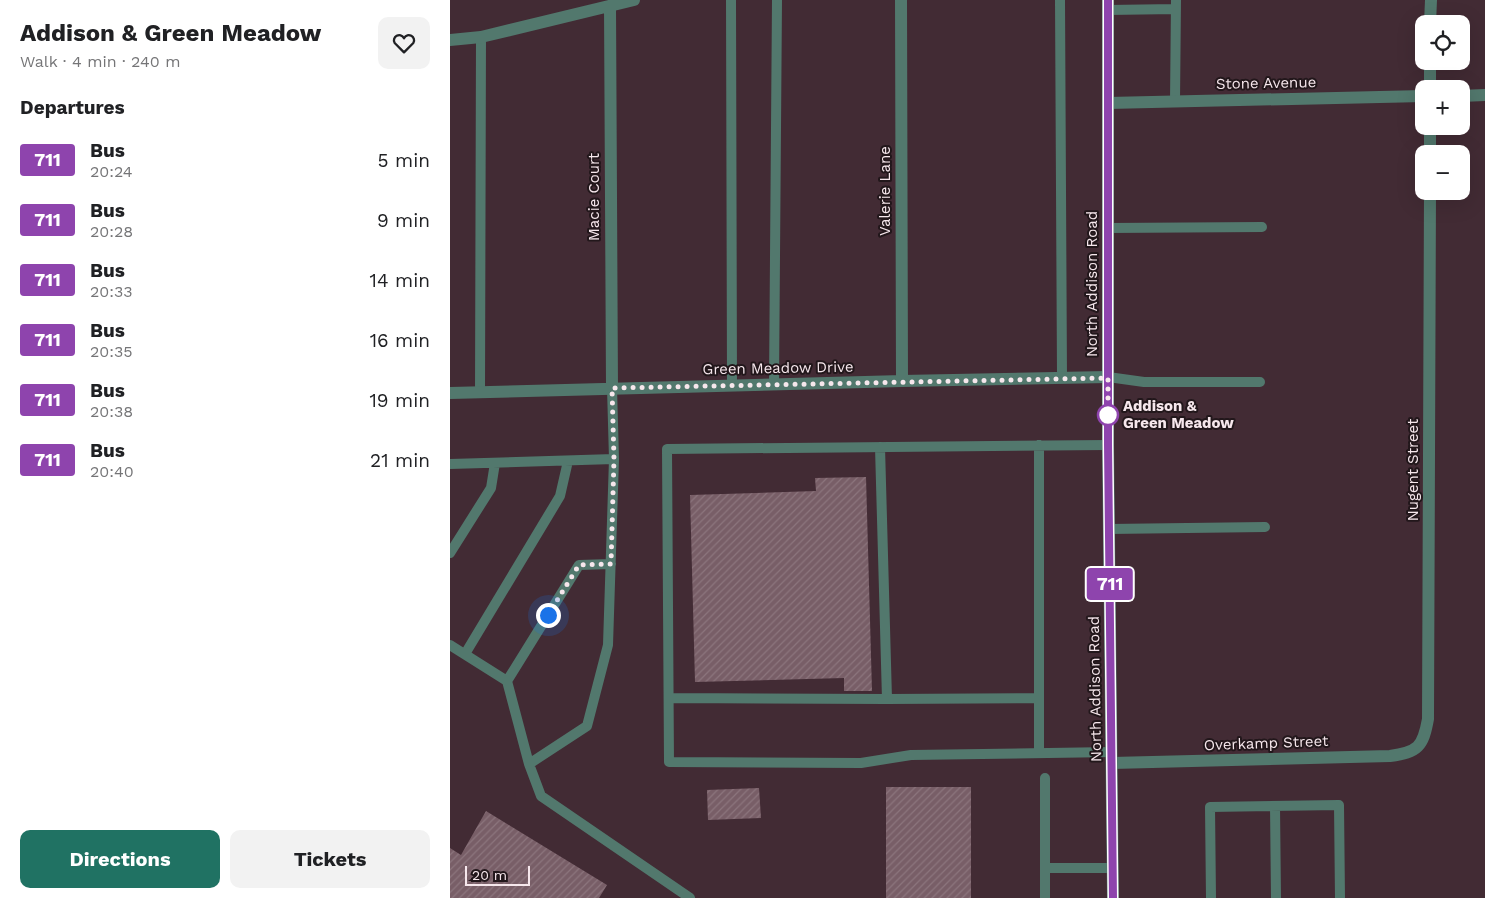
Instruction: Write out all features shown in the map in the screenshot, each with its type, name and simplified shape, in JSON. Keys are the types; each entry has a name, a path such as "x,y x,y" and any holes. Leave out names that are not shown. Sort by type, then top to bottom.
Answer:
{"street":[{"path":"450,40 482,37 634,0"},
{"name":"Valerie Lane","path":"901,0 902,381"},
{"path":"1430,15 1431,0"},
{"name":"North Addison Road","path":"1108,5 1108,444 1113,898"},
{"name":"Macie Court","path":"610,6 612,388"},
{"path":"1470,96 1485,95"},
{"name":"Stone Avenue","path":"1108,103 1415,96"},
{"name":"Nugent Street","path":"1419,747 1425,737 1428,719 1430,200"},
{"name":"Green Meadow Drive","path":"450,393 902,381 1108,378"},
{"name":"Overkamp Street","path":"1112,757 1390,756 1407,754 1419,747"}],"lane":[{"path":"731,0 732,386"},
{"path":"774,385 777,0"},
{"path":"1060,0 1062,378"},
{"path":"1108,5 1176,5 1175,101"},
{"path":"480,392 482,37"},
{"path":"1108,228 1262,227"},
{"path":"1108,378 1144,382 1260,382"},
{"path":"529,764 587,726 608,645 614,459 612,388"},
{"path":"1108,444 668,449 668,762 861,763 911,754 1039,753 1112,757"},
{"path":"1039,445 1039,753"},
{"path":"880,447 887,700"},
{"path":"450,464 614,459"},
{"path":"465,654 560,496 568,461"},
{"path":"450,553 491,488 495,463"},
{"path":"1109,529 1265,527"},
{"path":"507,681 579,565 611,564"},
{"path":"450,645 507,681 529,764 541,796 690,898"},
{"path":"668,698 887,700 1039,698"},
{"path":"1044,898 1045,778"},
{"path":"1211,898 1210,807 1339,805 1340,898"},
{"path":"1275,806 1276,898"},
{"path":"1045,868 1113,868"}],"building":[{"path":"866,477 872,691 844,691 844,678 695,682 690,495 816,491 815,478"},
{"path":"886,787 971,787 971,898 886,898"},
{"path":"759,788 761,818 708,820 707,790"},
{"path":"486,811 607,885 599,898 450,898 450,848 461,855"}],"bus line":[{"name":"711","path":"1108,0 1108,444 1113,898"}],"place":[{"name":"Addison & Green Meadow","path":"1108,415"}],"route":[{"path":"548,615 579,565 611,564 614,459 612,388 1026,378 1108,378 1108,415"}]}
